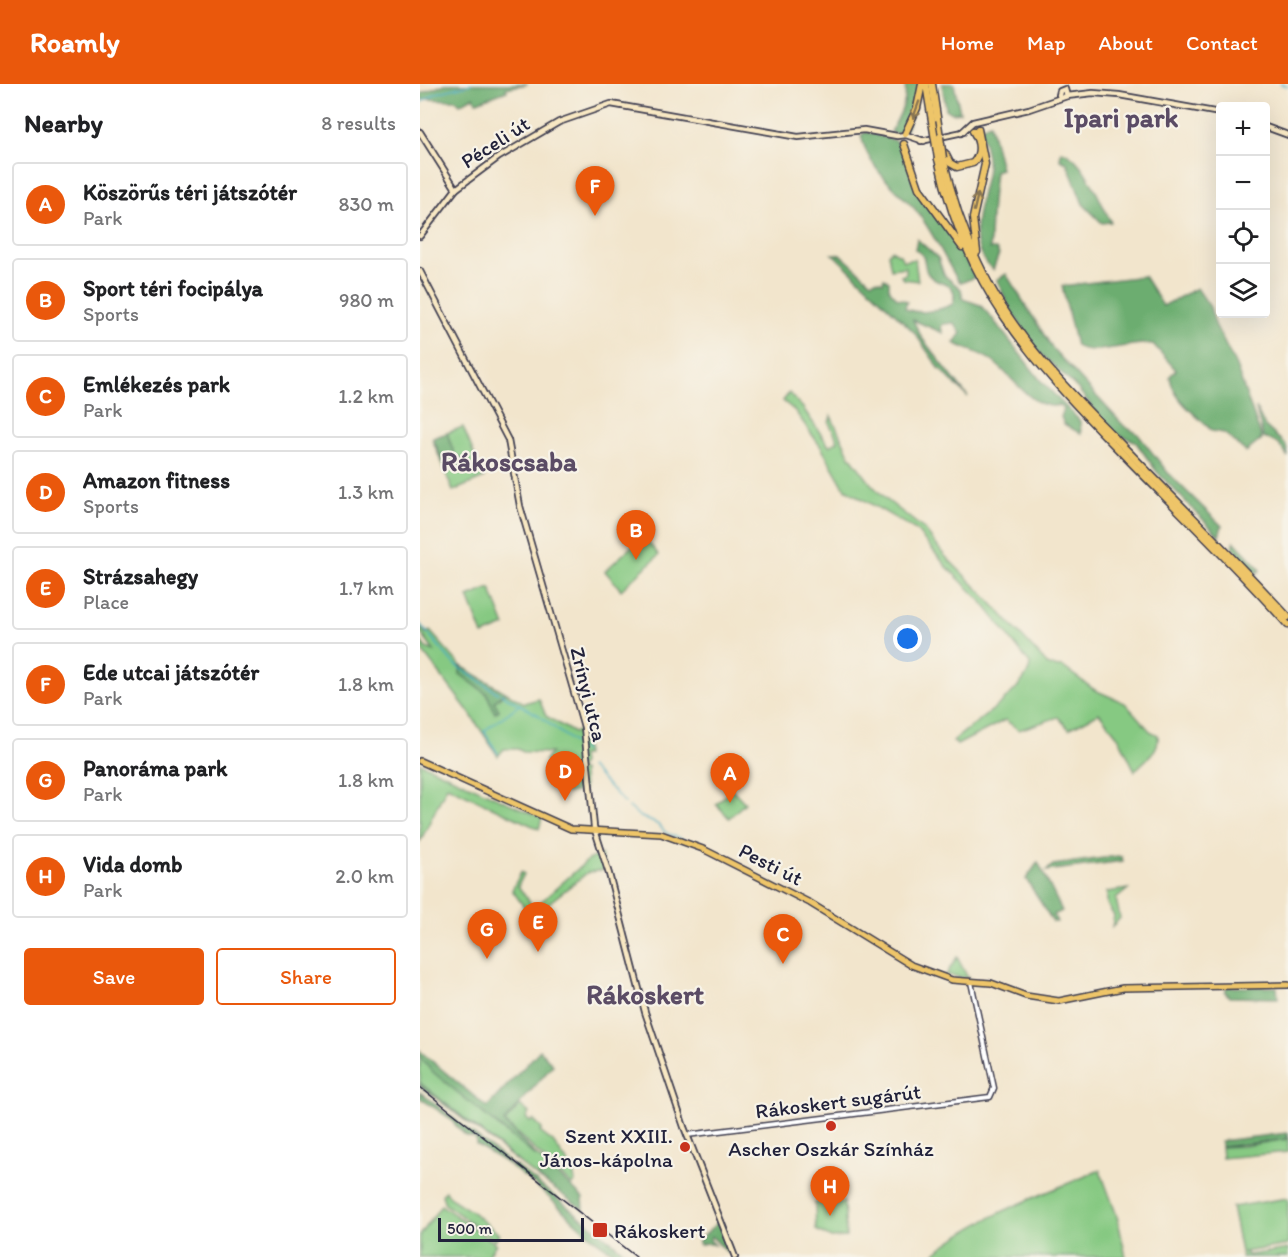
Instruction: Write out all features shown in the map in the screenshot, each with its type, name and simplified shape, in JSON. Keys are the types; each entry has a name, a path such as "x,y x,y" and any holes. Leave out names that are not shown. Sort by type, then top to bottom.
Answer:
{"highway":[{"path":"924,84 934,121 953,216 970,258"},
{"path":"924,84 905,139 919,188 970,258 1008,325 1046,374 1288,625"},
{"path":"932,84 934,121 952,165 960,167 970,165 979,153 975,128"},
{"path":"975,128 985,168 975,207 973,228 979,272"},
{"path":"940,137 941,158 958,215 979,272"},
{"path":"987,286 1048,368 1288,617"}],"main road":[{"path":"975,128 990,118 1048,104 1064,95 1119,95 1216,112"},
{"name":"Péceli út","path":"420,236 456,189 499,157 552,125 611,104 798,137 858,131 924,141 975,128"},
{"path":"1270,128 1288,135"},
{"path":"420,132 456,189"},
{"name":"Zrínyi utca","path":"420,270 508,440 524,518 584,727 589,797 595,832 609,874 645,1012 687,1135 735,1257"},
{"name":"Pesti út","path":"420,762 567,827 595,832 657,833 683,841 739,865 810,903 911,965 947,979 995,984 1026,996 1059,1001 1102,991 1135,987 1288,985"}],"street":[{"name":"Rákoskert sugárút","path":"687,1135 985,1098 992,1095 994,1088 971,982"}],"green space":[{"path":"445,84 528,84 506,88 507,91 477,102 473,97 460,104 456,100 420,99 420,94"},
{"path":"905,84 918,84 918,97 906,130 896,134 891,132 904,104"},
{"path":"942,84 954,84 960,112 952,113 946,109"},
{"path":"990,123 1001,169 995,171 992,200 990,249 996,249 999,254 993,270 978,247 976,235 976,222 987,164 981,132 983,126"},
{"path":"866,132 894,140 904,149 913,182 957,245 975,277 961,283 957,279 920,216 875,167 864,147 861,135"},
{"path":"1061,151 1069,154 1084,170 1111,222 1102,223 1083,204 1067,163 1060,160"},
{"path":"917,239 938,258 944,275 961,289 963,299 980,305 1041,381 1080,421 1081,434 1064,424 1061,417 1064,409 1059,405 1050,406 1032,398 992,361 954,343 961,333 954,323 943,324 941,327 943,333 913,320 922,338 968,397 939,368 914,332 833,254 841,255 871,282 876,280 883,282 884,278 889,281 889,289 897,298 907,301 905,308 916,312 929,311 953,304 954,296 951,287 932,279 927,272 922,255 915,249"},
{"path":"891,250 900,255 903,261 915,259 918,281 903,279 901,276 906,274 906,267 891,269 888,254"},
{"path":"1006,274 1053,349 1125,427 1137,433 1169,474 1222,526 1219,536 1157,472 1135,441 1118,435 1106,425 1078,389 1037,350 1010,309 997,280"},
{"path":"1144,276 1163,306 1197,288 1210,307 1215,324 1236,366 1262,439 1246,452 1224,433 1212,431 1186,406 1172,385 1170,376 1176,370 1153,344 1092,350 1076,346 1062,286"},
{"path":"789,393 803,408 829,446 838,441 829,423 831,416 850,456 872,485 924,529 945,556 1049,666 1063,667 1095,690 1125,703 1150,731 1158,735 1154,751 1135,771 1119,738 1099,713 1069,729 1058,717 1019,730 1005,720 957,745 953,741 1010,695 1027,674 1030,664 983,603 946,566 916,530 845,489 821,447 795,411 783,401"},
{"path":"1256,408 1265,426 1286,445 1288,457 1279,444 1263,437"},
{"path":"463,427 484,478 453,491 432,439 443,462 449,463 455,457 447,433"},
{"path":"447,433 455,456 463,459 461,466 443,462 433,438"},
{"path":"643,536 659,555 621,590 605,571"},
{"path":"1234,541 1260,569 1259,572 1256,571 1256,575 1233,547"},
{"path":"490,588 505,626 483,635 468,597"},
{"path":"420,627 426,634 430,631 461,666 460,674 487,694 495,713 499,710 494,702 505,692 524,703 539,699 546,716 574,733 583,727 586,756 581,756 582,763 579,768 550,770 545,760 551,753 504,749 498,756 469,712 420,648 420,640 426,648 434,651 420,632"},
{"path":"461,666 505,692 494,702 499,710 495,713 487,694 460,674"},
{"path":"420,763 542,818 539,829 447,786 420,842"},
{"path":"583,770 584,791 566,793 565,771"},
{"path":"732,789 745,803 729,818 716,804"},
{"path":"601,854 606,869 587,873 531,917 512,890 521,872 524,874 518,886 534,908 588,860"},
{"path":"1122,857 1123,861 1046,871 1053,865"},
{"path":"1038,862 1062,911 1054,915 1057,922 1053,922 1026,879"},
{"path":"1128,889 1116,899 1120,918 1112,927 1114,916 1107,904 1107,892"},
{"path":"957,957 968,978 946,975"},
{"path":"1227,987 1277,987 1278,998 1229,997 1225,992"},
{"path":"540,1050 553,1065 504,1122 535,1156 434,1073 420,1058 420,1051 487,1107"},
{"path":"420,1058 501,1129 553,1170 536,1176 420,1083"},
{"path":"420,1083 525,1167 420,1086"},
{"path":"420,1092 510,1163 509,1165 476,1144 476,1138 466,1136 448,1117 420,1098"},
{"path":"520,1105 529,1113 526,1118 530,1122 533,1120 542,1129 540,1132 553,1142 573,1170 575,1182 572,1185 505,1122"},
{"path":"1288,1132 1288,1152 1222,1158 1221,1147 1287,1139"},
{"path":"1287,1133 1287,1139 1221,1147 1221,1141"},
{"path":"515,1165 631,1257 620,1255 594,1239 545,1194 510,1166"},
{"path":"553,1170 583,1198 584,1210 536,1176"},
{"path":"1100,1170 1117,1216 1126,1257 930,1257 989,1218"},
{"path":"445,1191 452,1199 499,1234 495,1240 445,1204 442,1195"},
{"path":"1288,1198 1288,1245 1244,1252 1249,1255 1288,1249 1288,1257 1242,1257 1232,1207"},
{"path":"844,1202 846,1237 831,1238 816,1230 815,1203"},
{"path":"441,1205 496,1244 487,1257 420,1257 420,1236"},
{"path":"719,1221 731,1251 728,1253 711,1236 710,1240 715,1245 705,1243 700,1245 698,1241"}],"waterway":[{"path":"420,103 437,93 471,84"},
{"path":"1280,84 1288,86"},
{"path":"420,624 455,665 498,693"},
{"path":"501,694 540,716"},
{"path":"498,754 484,731 519,705"},
{"path":"542,718 584,751"},
{"path":"590,767 625,803"},
{"path":"629,807 639,816 659,825 666,833 690,842"}],"railway":[{"path":"420,1087 636,1257"}],"place":[{"name":"Ede utcai játszótér","path":"595,216"},
{"name":"Sport téri focipálya","path":"636,560"},
{"name":"Amazon fitness","path":"565,801"},
{"name":"Köszörűs téri játszótér","path":"730,803"},
{"name":"Strázsahegy","path":"538,952"},
{"name":"Panoráma park","path":"487,959"},
{"name":"Emlékezés park","path":"783,964"},
{"name":"Ascher Oszkár Színház","path":"831,1126"},
{"name":"Szent XXIII. János-kápolna","path":"685,1147"},
{"name":"Vida domb","path":"830,1216"},
{"name":"Rákoskert","path":"600,1230"}],"district":[{"name":"Ipari park","path":"1121,117"},
{"name":"Rákoscsaba","path":"509,461"},
{"name":"Rákoskert","path":"645,994"}]}
